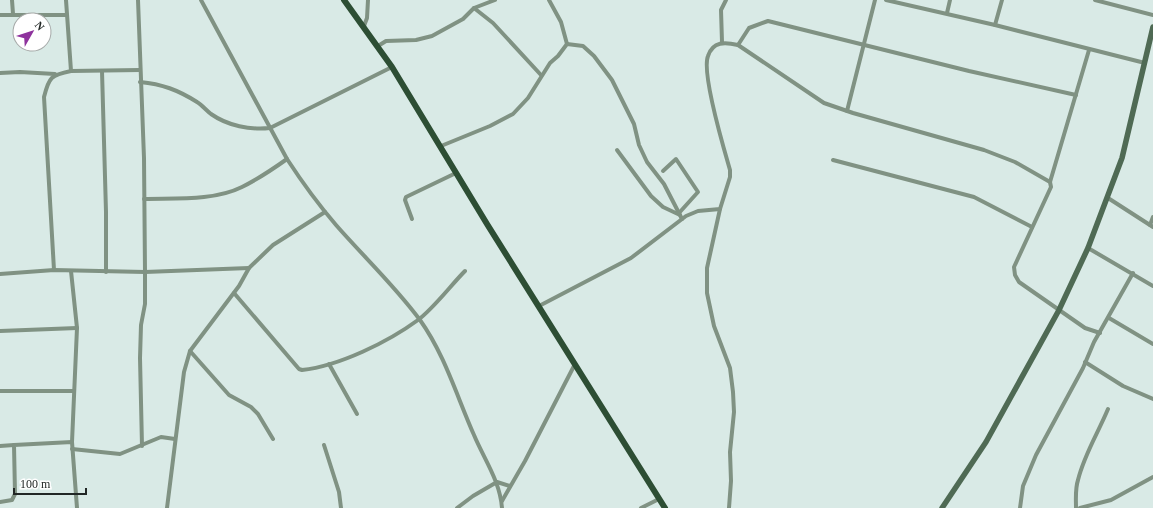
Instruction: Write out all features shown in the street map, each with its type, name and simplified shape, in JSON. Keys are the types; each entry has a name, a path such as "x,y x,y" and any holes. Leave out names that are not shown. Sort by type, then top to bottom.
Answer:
{"main road":[{"path":"344,0 392,67 664,508"},
{"path":"942,508 986,442 1059,310 1088,248 1122,158 1153,27"}],"street":[{"path":"12,0 13,12"},
{"path":"66,0 71,71"},
{"path":"138,0 145,272 145,304 140,325 142,446"},
{"path":"201,0 287,159 325,212 384,277 419,319 437,349 474,436 497,482 502,501 502,508"},
{"path":"364,26 367,18 368,0"},
{"path":"378,46 386,40 416,40 432,36 463,19 474,8 495,0"},
{"path":"550,0 561,22 567,44"},
{"path":"722,42 721,10 726,0"},
{"path":"847,111 865,45 875,0"},
{"path":"886,0 947,13 1145,64"},
{"path":"947,13 950,0"},
{"path":"995,25 1002,0"},
{"path":"1095,0 1153,15"},
{"path":"474,8 493,23 541,75"},
{"path":"0,15 12,14"},
{"path":"52,15 66,15"},
{"path":"738,45 749,28 768,21 970,71 1076,95"},
{"path":"729,508 731,481 730,452 734,412 731,377 730,368 714,326 707,292 708,268 720,209 730,177 730,170 712,102 707,65 707,57 715,45 722,42 738,45 824,103 984,150 1015,162 1050,182"},
{"path":"441,146 490,126 512,114 528,98 541,75 567,44"},
{"path":"567,44 583,46 594,56 612,80 634,124 639,145 647,162 664,184 681,216"},
{"path":"1089,50 1050,182 1051,187 1014,267 1015,275 1019,282 1085,328 1100,333"},
{"path":"140,82 158,83 172,88 198,102 213,115 241,127 270,128 392,67"},
{"path":"0,73 20,72 55,74 71,71 140,70"},
{"path":"102,71 106,272"},
{"path":"54,270 44,97 48,81 55,74"},
{"path":"617,150 651,196 663,207 681,216 698,211 720,209"},
{"path":"144,199 203,196 228,192 241,187 287,159"},
{"path":"539,306 631,258 681,216 698,192 676,159 663,171"},
{"path":"833,160 974,198 1032,227"},
{"path":"412,220 405,200 406,197 456,173"},
{"path":"1108,198 1152,226 1153,217"},
{"path":"167,508 184,372 190,351 234,293 249,268 273,245 325,212"},
{"path":"1088,248 1153,286"},
{"path":"0,274 54,270 145,272 249,268"},
{"path":"71,271 77,328 72,442 77,508"},
{"path":"234,293 299,369 306,370 329,364 372,346 419,319 465,271"},
{"path":"1020,508 1023,486 1036,455 1132,273"},
{"path":"1109,318 1153,344"},
{"path":"0,330 77,328"},
{"path":"190,351 229,395 251,407 258,414 273,439"},
{"path":"1085,362 1123,386 1153,399"},
{"path":"329,364 357,414"},
{"path":"502,501 525,461 576,364"},
{"path":"0,391 74,390"},
{"path":"1076,508 1077,481 1089,449 1094,442 1108,409"},
{"path":"72,449 120,454 142,446 151,440 160,437 175,438"},
{"path":"0,446 72,442"},
{"path":"0,502 12,500 15,494 14,445"},
{"path":"324,445 339,492 341,508"},
{"path":"1080,508 1111,500 1153,478"},
{"path":"457,508 473,496 497,482 510,486"},
{"path":"641,508 659,499"}]}
